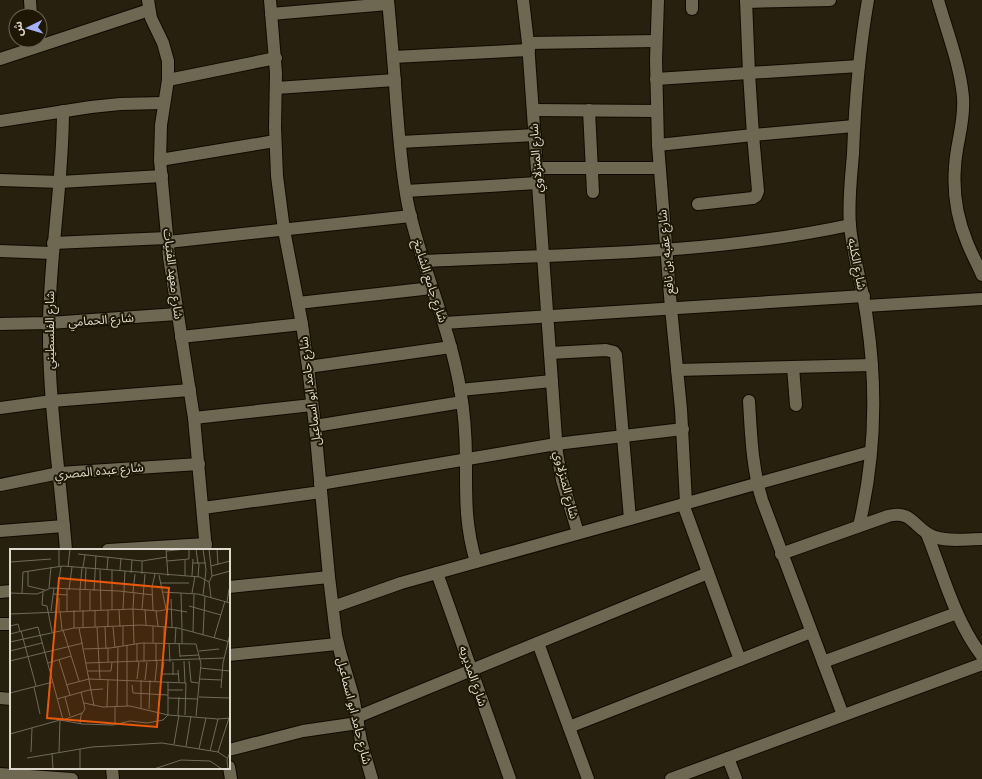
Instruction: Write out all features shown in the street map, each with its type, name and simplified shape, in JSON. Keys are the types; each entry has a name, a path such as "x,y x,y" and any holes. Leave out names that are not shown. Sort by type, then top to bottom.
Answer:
{"street":[{"name":"شارع حامد ابو اسماعيل","path":"270,0 276,58 275,141 277,176 284,230 302,324 308,367 332,607 337,644 350,686 361,742 372,779"},
{"name":"شارع المنزلاوي","path":"524,0 529,46 556,444 562,480 578,533"},
{"name":"شارع عقبه بن نافع","path":"658,0 656,41 656,111 659,168 683,429 684,503 740,660"},
{"path":"698,204 750,199 756,196 758,191 749,73 746,1 830,0"},
{"name":"شارع الكليه","path":"859,526 867,484 870,452 873,409 872,365 864,301 850,225 854,126 859,66 868,0"},
{"path":"938,0 959,74 963,96 963,119 955,166 956,204 962,230 982,275"},
{"path":"271,14 388,2"},
{"name":"شارع جامع الشامخ","path":"388,2 400,142 406,191 423,261 451,347 460,390 466,459 466,512 471,545 476,562"},
{"path":"48,39 149,5"},
{"name":"شارع معهد الفتيات","path":"149,5 152,18 166,52 168,66 168,80 160,125 160,160 167,240 177,314 182,337 194,418 206,547"},
{"path":"393,57 529,46 656,41"},
{"path":"0,59 24,48"},
{"path":"168,80 276,58"},
{"path":"656,79 859,66"},
{"path":"276,88 395,80"},
{"path":"0,121 120,104 163,103"},
{"path":"533,110 656,111"},
{"path":"589,110 593,192"},
{"name":"شارع الفلسطيني","path":"63,111 63,146 53,248 49,323 52,401 66,549"},
{"path":"658,145 854,126"},
{"path":"400,142 535,135"},
{"path":"160,160 275,141"},
{"path":"537,168 659,168"},
{"path":"0,180 60,182 162,176"},
{"path":"406,191 538,183"},
{"path":"0,251 167,240 284,230 411,216"},
{"path":"423,261 713,247 797,235 850,225"},
{"path":"298,303 432,288"},
{"path":"444,323 671,308 864,301 982,299"},
{"name":"شارع الحمامي","path":"0,324 49,323 177,314"},
{"path":"182,337 302,324"},
{"path":"308,367 451,347"},
{"path":"550,354 606,350 614,352 616,355 630,519"},
{"path":"677,370 872,365"},
{"path":"793,367 796,405"},
{"path":"460,390 552,381"},
{"path":"0,408 52,401 190,390"},
{"path":"749,401 753,458 757,483 764,508 843,716"},
{"path":"315,426 462,402"},
{"path":"194,418 312,405"},
{"path":"203,508 320,488 466,459 556,444 683,429"},
{"path":"332,607 380,589 870,452"},
{"name":"شارع عبده المصري","path":"0,485 59,473 199,464"},
{"path":"781,554 888,516 898,514 912,519 927,534 965,631 982,656"},
{"path":"0,531 64,526"},
{"path":"927,534 942,539 982,539"},
{"path":"141,549 206,547"},
{"name":"شارع المديريه","path":"437,573 510,779"},
{"path":"230,750 296,732 357,720 471,670 708,573"},
{"path":"230,587 329,577"},
{"path":"0,592 10,591"},
{"path":"823,662 957,613"},
{"path":"569,726 811,632"},
{"path":"538,643 588,779"},
{"path":"230,655 337,644"},
{"path":"671,779 982,664"},
{"path":"0,698 10,699"},
{"path":"728,758 736,779"},
{"path":"112,769 113,779"},
{"path":"229,769 231,779"},
{"path":"0,774 72,779"}]}
